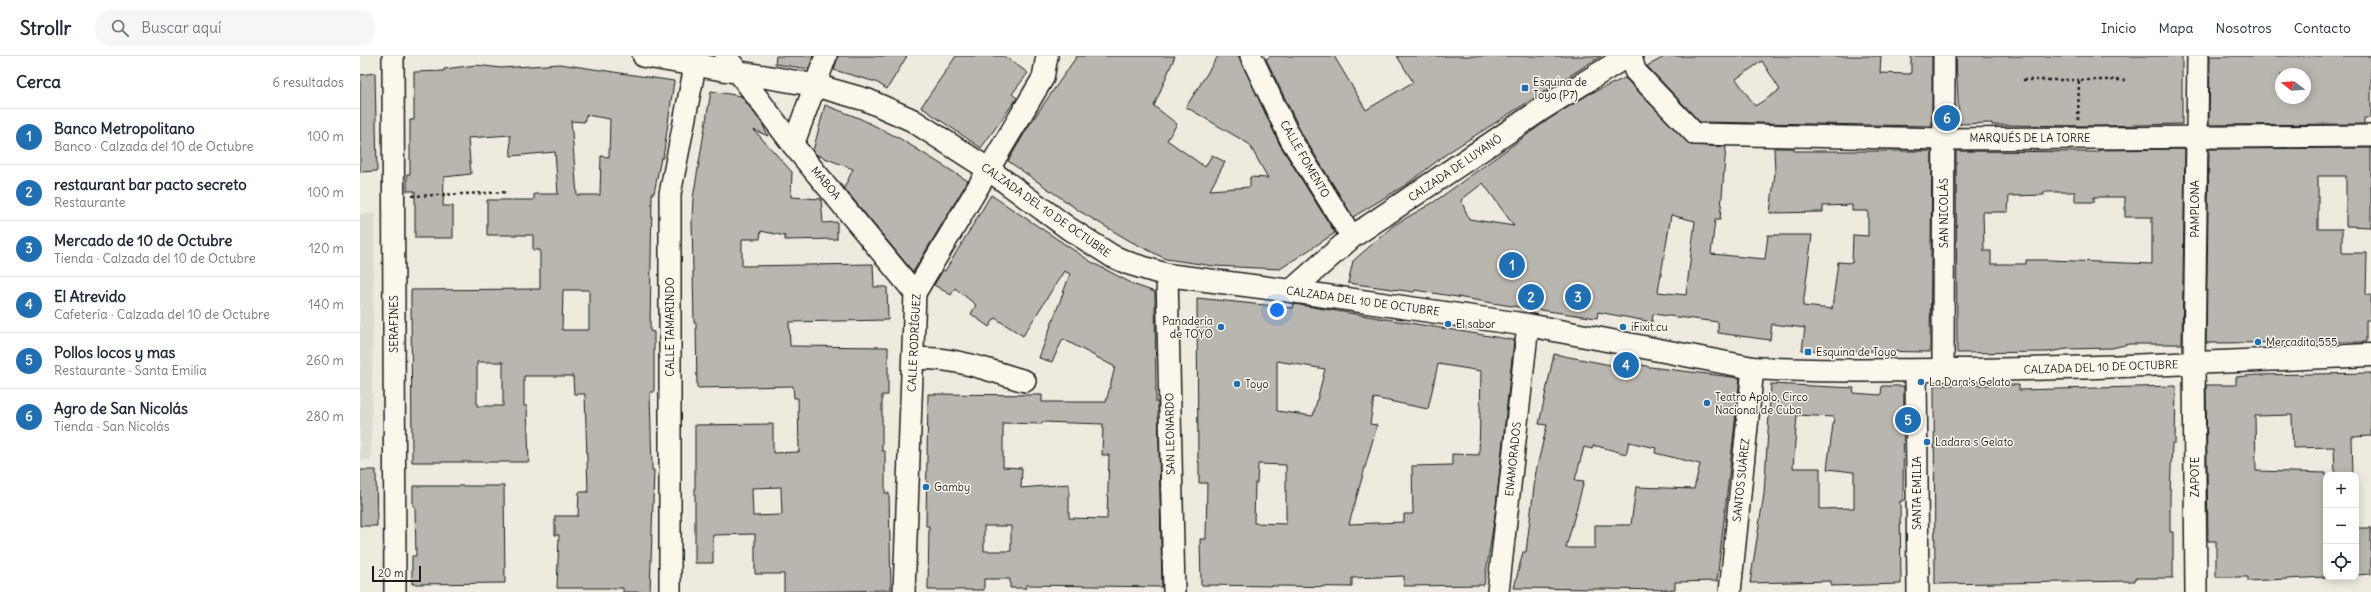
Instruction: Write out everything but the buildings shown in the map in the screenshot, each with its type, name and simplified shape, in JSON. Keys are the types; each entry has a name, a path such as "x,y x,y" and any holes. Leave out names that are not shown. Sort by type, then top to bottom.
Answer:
{"main road":[{"name":"CALZADA DEL 10 DE OCTUBRE","path":"644,56 696,60 732,65 814,85 867,100 912,120 988,169 1068,228 1112,256 1128,263 1167,275 1528,325 1753,368 1835,372 1916,370 2053,370 2371,355"},
{"name":"CALZADA DE LUYANÓ","path":"1291,291 1352,238 1542,109 1627,56"}],"street":[{"name":"SERAFINES","path":"393,56 395,592"},
{"path":"793,145 826,56"},
{"name":"CALLE RODRÍGUEZ","path":"904,592 915,293 1042,78 1047,56"},
{"name":"CALLE FOMENTO","path":"1251,56 1291,140 1352,238"},
{"name":"MARQUÉS DE LA TORRE","path":"1630,56 1635,71 1695,134 1945,139 2371,136"},
{"name":"SAN NICOLÁS","path":"1943,370 1945,139 1944,56"},
{"name":"PAMPLONA","path":"2194,363 2198,56"},
{"name":"CALLE TAMARINDO","path":"670,592 670,194 696,60"},
{"name":"MABOA","path":"732,65 793,145 915,293"},
{"name":"SAN LEONARDO","path":"1167,275 1174,592"},
{"name":"ENAMORADOS","path":"1498,592 1528,325"},
{"path":"912,359 934,357 952,360 1025,381"},
{"name":"ZAPOTE","path":"2194,363 2196,592"},
{"name":"SANTOS SUÁREZ","path":"1730,592 1753,368"},
{"name":"SANTA EMILIA","path":"1916,370 1918,592"}],"path":[{"path":"2023,80 2129,80"},
{"path":"2078,138 2079,80"},
{"path":"394,197 508,192"}],"shaded area":[{"path":"360,214 375,214 371,460 360,460"}],"place":[{"name":"Esquina de Toyo (P7)","path":"1525,88"},
{"name":"Agro de San Nicolás","path":"1947,118"},
{"name":"Banco Metropolitano","path":"1512,265"},
{"name":"restaurant bar pacto secreto","path":"1531,297"},
{"name":"Mercado de 10 de Octubre","path":"1578,297"},
{"name":"El sabor","path":"1448,324"},
{"name":"Panadería de TOYO","path":"1221,327"},
{"name":"iFixit.cu","path":"1623,327"},
{"name":"Mercadito 555","path":"2258,342"},
{"name":"Esquina de Toyo","path":"1808,352"},
{"name":"El Atrevido","path":"1626,365"},
{"name":"La Dara's Gelato","path":"1921,382"},
{"name":"Toyo","path":"1237,384"},
{"name":"Teatro Apolo, Circo Nacional de Cuba","path":"1707,403"},
{"name":"Pollos locos y mas","path":"1908,420"},
{"name":"Ladara s Gelato","path":"1927,442"},
{"name":"Gamby","path":"926,487"}]}
